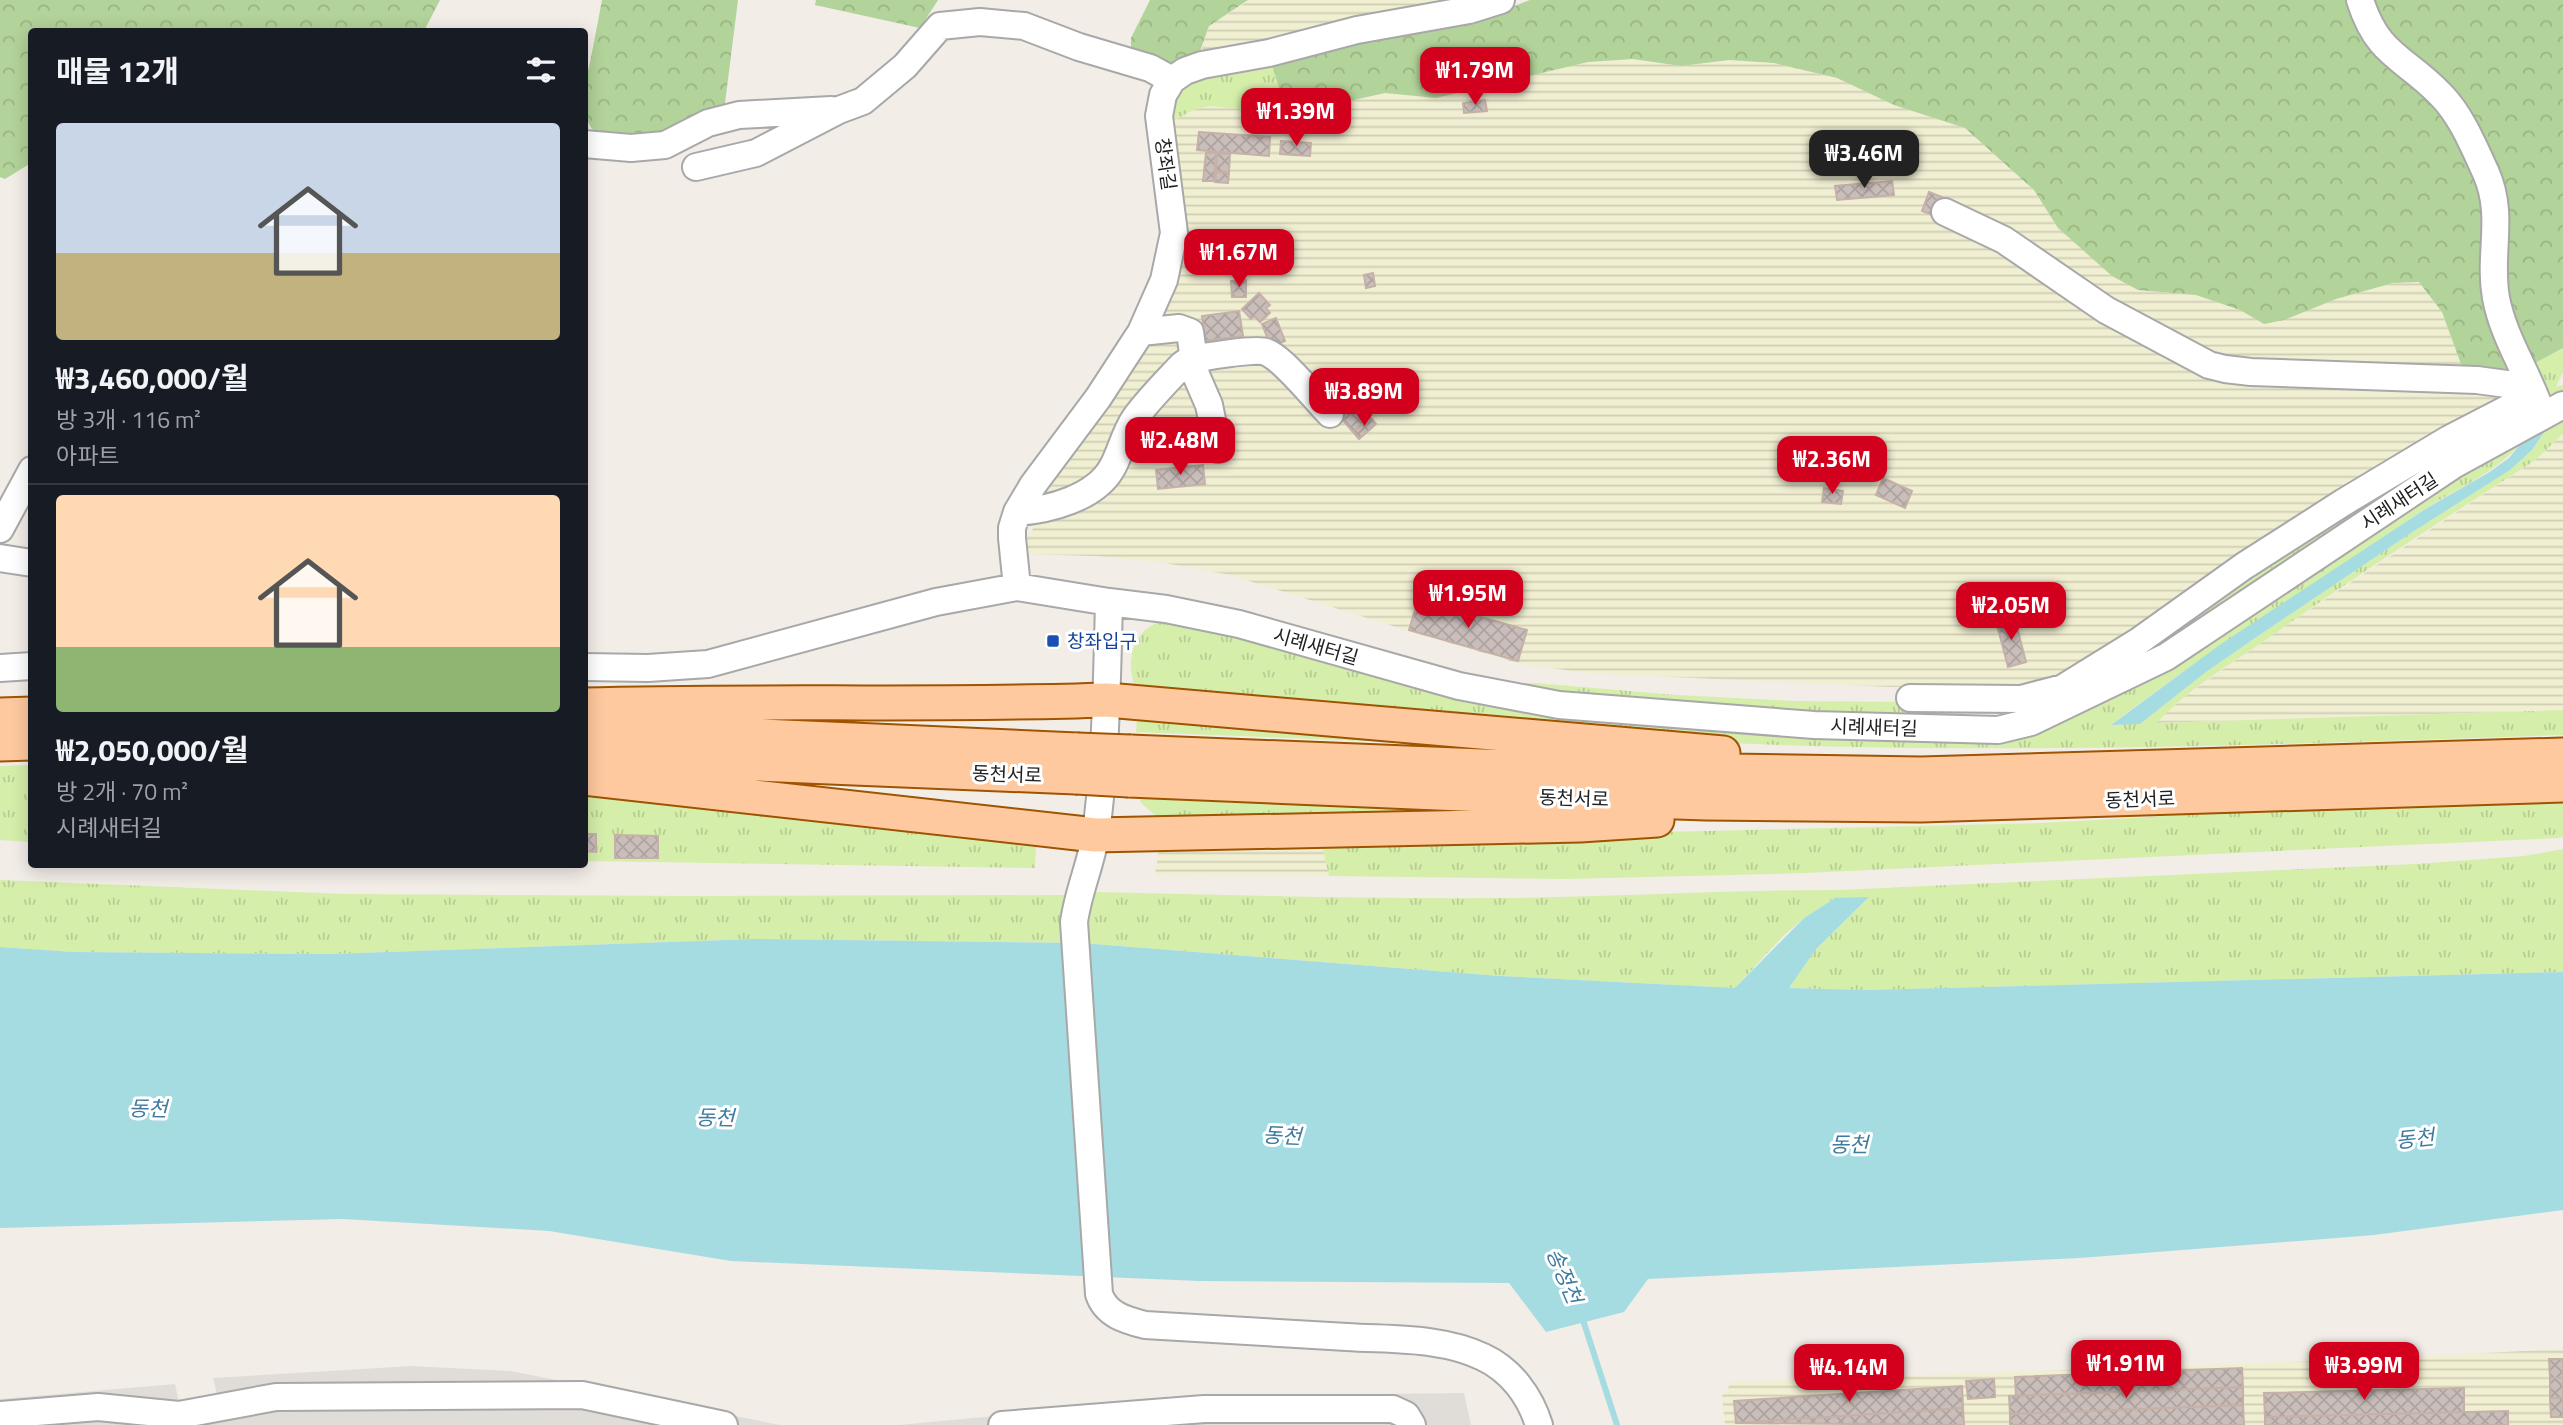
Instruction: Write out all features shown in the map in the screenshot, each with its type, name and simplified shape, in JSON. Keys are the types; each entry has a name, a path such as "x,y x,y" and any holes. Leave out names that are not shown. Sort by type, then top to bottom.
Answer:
{"main road":[{"path":"588,705 1107,700 1685,749 1921,790"},
{"path":"0,715 28,714"},
{"name":"동천서로","path":"588,729 1077,764"},
{"path":"0,744 28,743"},
{"name":"동천서로","path":"1921,790 2563,755"},
{"name":"동천서로","path":"588,757 1129,766 1519,768 1703,773 1921,790 2563,785"},
{"path":"588,778 1095,835 1580,825 1921,790"}],"street":[{"path":"696,167 756,153 863,100 905,66 940,26 980,22 1024,26 1079,47 1150,68 1172,80 1185,71 1202,65 1269,53 1357,30 1469,10 1501,0"},
{"path":"2360,0 2376,37 2396,58 2440,93 2451,106 2486,173 2494,197 2497,219 2492,271 2496,297 2507,335 2547,405"},
{"name":"창좌길","path":"1017,587 1012,528 1017,512 1033,485 1098,398 1141,332 1164,280 1174,233 1159,116 1163,95 1172,80"},
{"path":"588,144 631,148 665,145 708,123 739,115 839,110"},
{"path":"1945,212 2004,240 2106,310 2209,365 2251,372 2477,380 2514,385 2547,405"},
{"path":"1141,332 1185,329 1192,337 1196,375 1209,405 1218,449"},
{"path":"1017,512 1044,509 1077,497 1104,480 1112,469 1125,434 1136,417 1182,365 1194,359 1268,352 1286,367 1330,414"},
{"path":"1910,698 2021,699 2063,688 2119,654 2244,566 2449,439 2547,405"},
{"name":"시례새터길","path":"588,667 648,668 708,664 936,602 1017,587 1166,609 1239,624 1459,686 1559,705 1814,725 1998,730 2031,722 2166,657 2547,405"},
{"path":"0,528 28,477"},
{"path":"0,558 28,562"},
{"path":"1109,601 1107,700 1095,835 1076,905 1074,941 1099,1294 1114,1314 1145,1325 1420,1342 1469,1351 1501,1368 1515,1381 1526,1396 1539,1425"},
{"path":"0,668 28,666"},
{"path":"0,1415 98,1407 179,1415 276,1397 582,1395 724,1425"},
{"path":"1002,1425 1204,1409 1393,1409 1405,1415 1412,1425"}],"shaded area":[{"path":"1250,0 1469,0 1200,54 1209,26"},
{"path":"1633,59 1681,66 1729,60 1774,63 1837,78 1894,105 1965,128 2034,190 2058,228 2138,290 2196,295 2240,310 2264,324 2284,320 2336,299 2394,283 2419,282 2442,312 2465,375 2499,395 2499,400 2073,678 2005,688 1889,687 1586,673 1517,663 1230,575 1160,562 1026,554 1024,542 1037,523 1045,489 1175,282 1182,259 1185,233 1182,181 1173,121 1193,110 1210,106 1237,108 1268,121 1272,107 1336,104 1385,93 1436,98 1588,62"},
{"path":"2563,432 2563,710 2156,723 2192,691 2288,624 2534,461"},
{"path":"1321,840 1329,876 1155,875 1160,842"},
{"path":"2563,1349 2563,1425 1725,1425 1722,1396 1732,1382 2373,1359"},
{"path":"411,1366 511,1371 780,1425 0,1425 0,1399 175,1384 180,1407 218,1399 213,1378"},
{"path":"1464,1393 1471,1425 899,1425 1203,1396"}],"green space":[{"path":"0,0 440,0 426,28 28,28 28,165 5,179 0,177"},
{"path":"602,0 738,0 724,111 675,135 606,137 592,129 588,122 590,63"},
{"path":"816,0 938,0 920,28 815,5"},
{"path":"1150,0 1248,0 1209,26 1199,54 1169,66 1138,56 1131,48 1131,38"},
{"path":"1530,0 2355,0 2435,96 2476,172 2515,371 2465,375 2442,312 2419,282 2393,283 2336,299 2284,320 2264,324 2240,310 2196,295 2138,290 2112,276 2058,228 2034,190 1965,128 1894,105 1837,78 1774,63 1729,60 1681,66 1633,59 1588,62 1436,98 1385,93 1336,104 1285,107 1271,62 1325,48 1489,16"},
{"path":"2366,0 2563,0 2563,348 2531,365 2509,322 2503,205"},
{"path":"1271,62 1285,107 1272,108 1268,121 1237,109 1210,106 1193,110 1173,121 1174,105 1181,92 1192,83 1223,71"},
{"path":"2563,348 2563,372 2556,387 2563,385 2563,390 2545,397 2531,365"},
{"path":"2516,407 2157,649 2014,714 1872,714 1746,709 1598,696 1516,685 1535,683 1676,695 1795,701 2021,703"},
{"path":"2563,421 2560,437 2534,461 2209,678 2157,723 2563,710 2563,735 2249,745 2041,748 1727,743 1135,686 1132,675 1132,653 1136,642 1149,627 1170,620 1559,717 1691,730 1814,737 1998,740 2527,436 2516,449 2490,470 2419,513 2264,617 2112,724 2140,724 2206,672 2258,636 2510,470 2532,450 2546,429"},
{"path":"1137,717 1491,746 1136,732"},
{"path":"28,765 28,842 0,840 0,766"},
{"path":"588,792 1036,843 1035,868 588,861"},
{"path":"1138,793 1531,811 1157,817 1141,803"},
{"path":"2563,800 2563,837 2557,838 1805,873 1566,879 1329,876 1321,840 2041,823 2312,808"},
{"path":"2563,849 2563,972 1865,990 1789,988 1816,949 1868,898 1835,898 1804,918 1783,936 1735,988 1500,976 1081,943 754,939 330,954 73,952 0,947 0,880 344,894 1064,895 1066,917 1092,892 1453,898 1839,890 2416,864 2524,856"}],"water":[{"path":"2546,429 2532,450 2510,470 2258,636 2206,672 2140,724 2111,725 2221,644 2427,508 2488,473 2509,458 2527,436"},
{"name":"동천","path":"1869,897 1816,949 1789,988 1865,990 2563,972 2563,1210 2374,1235 2080,1258 1648,1279 1624,1312 1546,1332 1509,1283 1199,1281 731,1261 549,1231 343,1219 0,1228 0,947 73,952 330,954 754,939 1081,943 1500,976 1735,988 1804,918 1835,898"}],"building":[{"path":"1485,100 1487,111 1464,113 1463,103"},
{"path":"1199,132 1270,137 1269,156 1197,150"},
{"path":"1281,141 1311,143 1310,156 1280,154"},
{"path":"1206,153 1216,153 1214,181 1203,181"},
{"path":"1217,153 1230,154 1229,172 1216,171"},
{"path":"1216,172 1229,173 1228,183 1215,182"},
{"path":"1892,181 1894,195 1837,200 1835,186"},
{"path":"1929,192 1942,197 1935,216 1922,211"},
{"path":"1373,273 1375,286 1366,288 1364,275"},
{"path":"1246,280 1246,297 1232,297 1231,281"},
{"path":"1259,293 1270,305 1266,308 1270,313 1260,322 1254,316 1251,319 1242,309"},
{"path":"1239,311 1243,336 1205,341 1202,316"},
{"path":"1276,318 1285,341 1271,347 1262,324"},
{"path":"1357,402 1370,417 1353,432 1340,417"},
{"path":"1370,417 1376,424 1359,439 1353,432"},
{"path":"1203,465 1205,484 1158,489 1156,470"},
{"path":"1883,478 1912,491 1905,508 1876,495"},
{"path":"1824,488 1843,491 1841,504 1822,502"},
{"path":"1418,599 1527,630 1518,661 1409,630"},
{"path":"2014,616 2026,662 2008,667 1996,621"},
{"path":"588,834 596,834 596,852 588,851"},
{"path":"615,835 658,836 658,858 615,858"},
{"path":"2549,1359 2563,1359 2563,1378 2550,1378"},
{"path":"2242,1368 2243,1387 2016,1396 2015,1377"},
{"path":"2550,1378 2563,1378 2563,1398 2550,1398"},
{"path":"1994,1379 1995,1397 1968,1399 1966,1381"},
{"path":"1962,1386 1963,1408 1736,1423 1734,1401"},
{"path":"2243,1387 2243,1405 2010,1414 2009,1396"},
{"path":"2464,1388 2464,1412 2265,1417 2264,1393"},
{"path":"2550,1398 2563,1398 2563,1417 2551,1417"},
{"path":"2243,1405 2244,1425 2010,1425 2010,1414"},
{"path":"1963,1408 1964,1425 1736,1423"},
{"path":"2508,1411 2508,1425 2265,1425 2265,1417"}],"waterway":[{"name":"송정천","path":"1582,1317 1617,1425"}],"place":[{"name":"창좌입구","path":"1053,641"}]}
